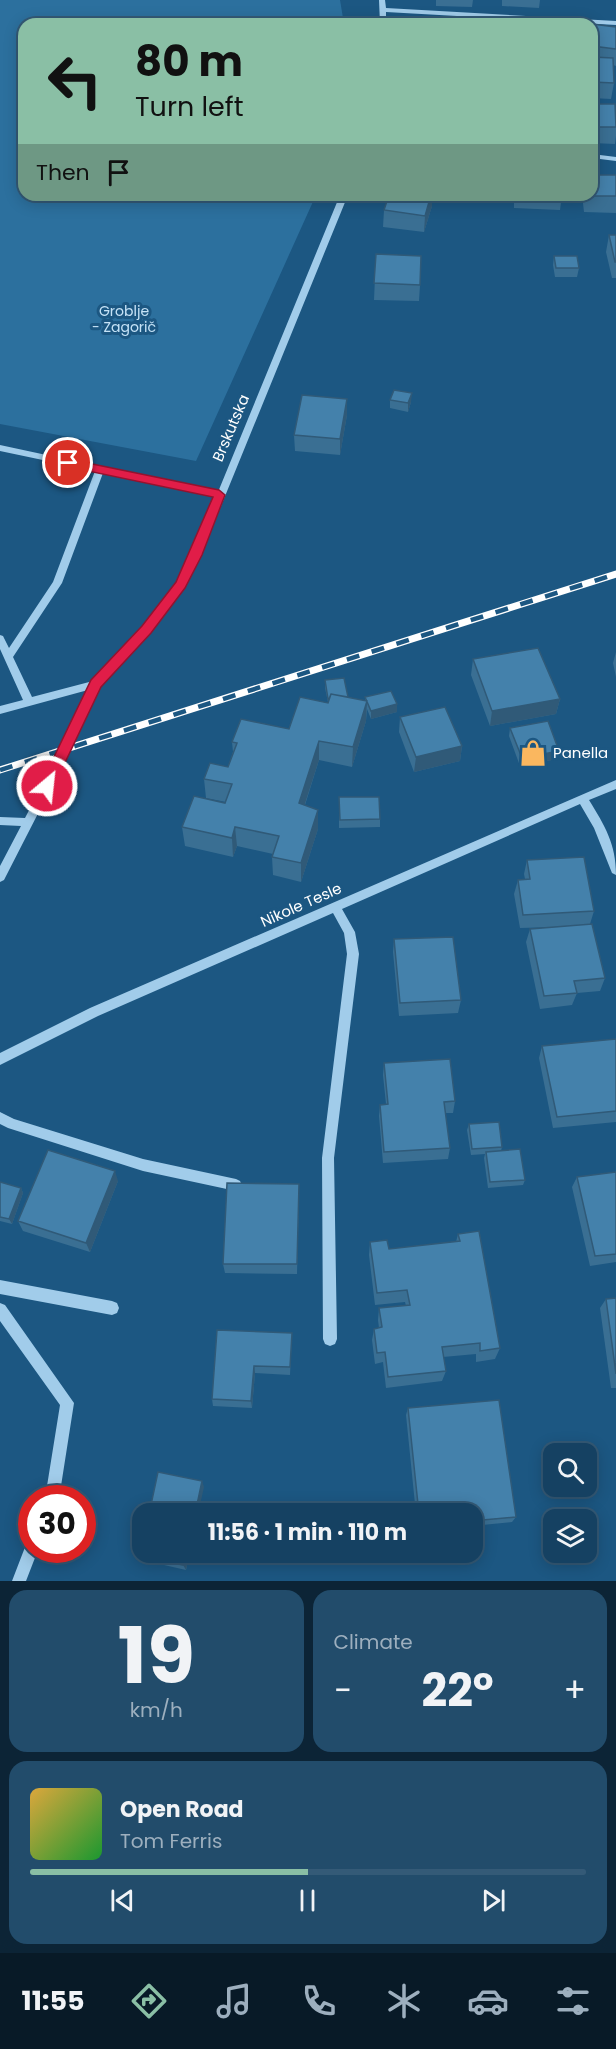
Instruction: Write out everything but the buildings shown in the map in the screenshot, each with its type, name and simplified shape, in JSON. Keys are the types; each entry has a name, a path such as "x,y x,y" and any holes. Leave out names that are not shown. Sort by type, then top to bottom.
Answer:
{"street":[{"path":"382,0 383,18"},
{"path":"382,10 526,18"},
{"path":"598,22 616,23"},
{"path":"598,157 616,159"},
{"name":"Brskutska","path":"0,877 66,749 96,684 146,630 181,585 196,555 342,201"},
{"path":"0,448 219,495"},
{"path":"8,657 57,584 99,469"},
{"path":"0,639 29,701"},
{"path":"0,710 96,684"},
{"name":"Nikole Tesle","path":"0,1059 94,1012 616,784"},
{"path":"582,798 603,834 616,870"},
{"path":"0,821 27,822"},
{"path":"330,1338 328,1158 353,954 349,932 335,906"},
{"path":"0,1118 12,1125 143,1165 236,1185"},
{"path":"0,1287 112,1308"},
{"path":"0,1310 67,1404 54,1485"},
{"path":"19,1581 26,1563"}],"green space":[{"name":"Groblje - Zagorič","path":"0,0 340,0 343,18 18,18 18,201 313,201 196,461 0,424"}],"railway":[{"path":"0,770 616,574"}],"place":[{"name":"Panella","path":"533,753"}],"route":[{"path":"47,786 96,684 106,670 146,630 181,585 196,555 219,495 68,463"}]}
